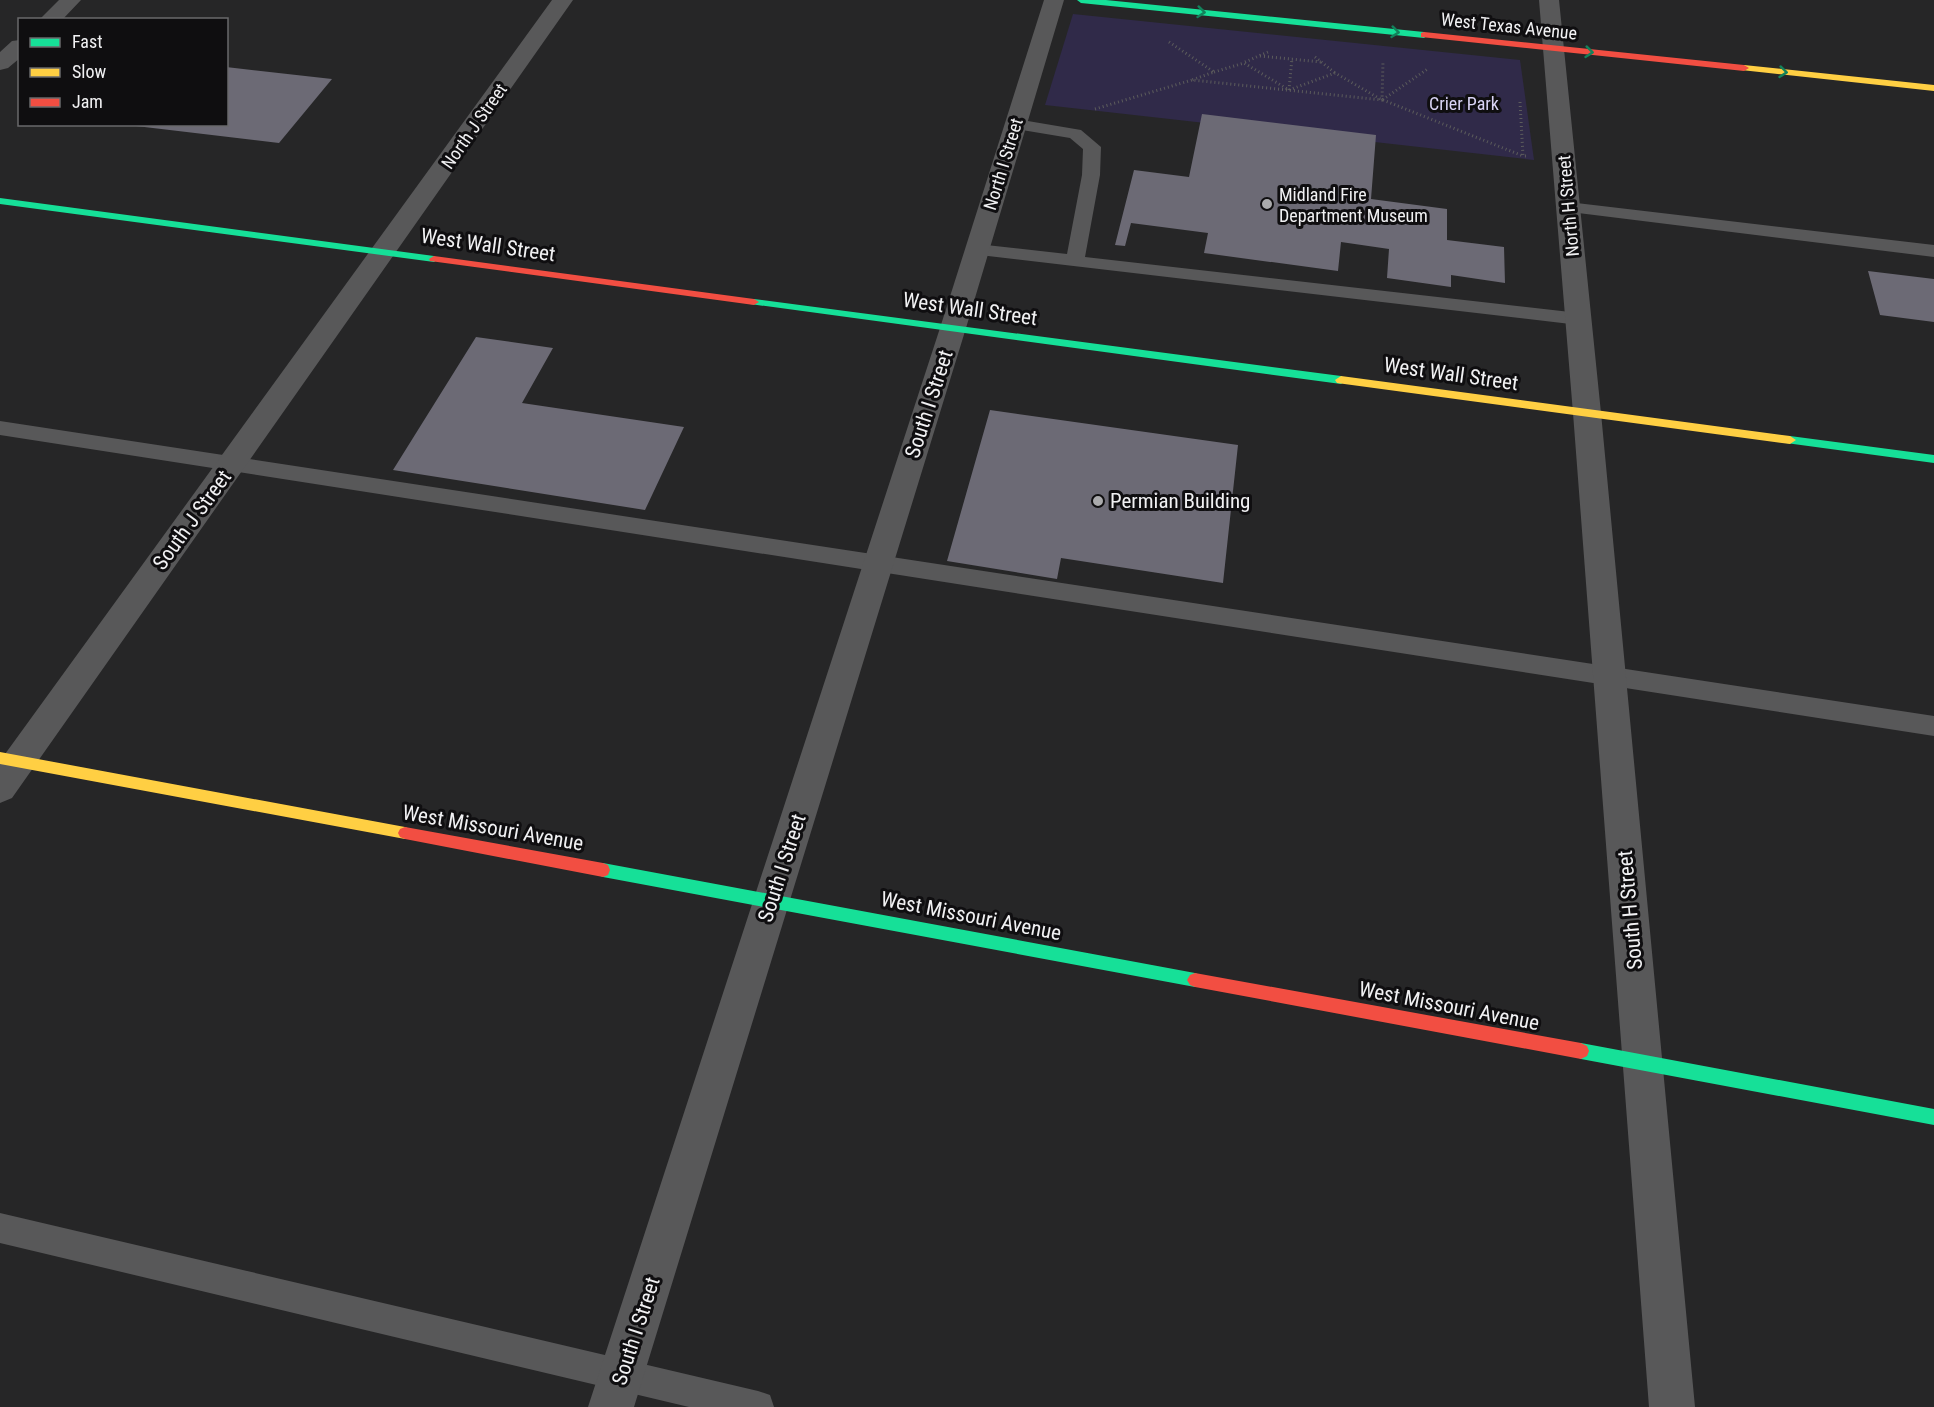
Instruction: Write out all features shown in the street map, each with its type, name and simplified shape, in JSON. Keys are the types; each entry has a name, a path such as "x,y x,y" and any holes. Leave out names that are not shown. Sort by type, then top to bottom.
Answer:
{"street":[{"path":"51,18 71,0"},
{"name":"North J Street","path":"385,252 563,0"},
{"name":"North I Street","path":"953,328 1054,0"},
{"name":"West Texas Avenue","path":"1081,0 1934,88"},
{"name":"North H Street","path":"1549,0 1587,413"},
{"path":"0,63 18,48"},
{"name":"West Wall Street","path":"0,201 1934,459"},
{"name":"South J Street","path":"0,788 10,760 233,463 385,252"},
{"name":"South I Street","path":"617,1391 953,328"},
{"name":"South H Street","path":"1587,413 1672,1407"},
{"name":"West Missouri Avenue","path":"10,760 1934,1117"}],"lane":[{"path":"1016,124 1075,134 1092,147 1091,175 1075,261"},
{"path":"1568,207 1934,251"},
{"path":"977,250 1579,319"},
{"path":"0,428 1934,726"},
{"path":"0,1228 617,1391 758,1407"}],"path":[{"path":"1161,37 1214,72"},
{"path":"1289,90 1293,49"},
{"path":"1260,56 1322,62"},
{"path":"1382,100 1383,60"},
{"path":"1192,80 1382,100 1438,62"},
{"path":"1023,101 1096,109 1244,63 1289,90"},
{"path":"1289,90 1335,73 1382,100 1523,156 1564,160"},
{"path":"1519,93 1523,156"}],"green space":[{"name":"Crier Park","path":"1073,14 1520,60 1534,160 1045,105"}],"building":[{"path":"228,67 332,79 279,143 136,126 228,126"},
{"name":"Midland Fire Department Museum","path":"1202,114 1376,135 1371,199 1447,209 1447,240 1504,247 1505,283 1451,275 1451,287 1387,278 1389,249 1341,242 1338,271 1204,253 1208,233 1131,223 1125,246 1115,245 1134,170 1189,177"},
{"path":"1868,271 1934,279 1934,322 1880,315"},
{"path":"476,337 553,348 522,403 684,427 645,510 393,470"},
{"name":"Permian Building","path":"990,410 1238,445 1223,583 1061,558 1057,579 947,561"}],"traffic: fast":[{"path":"1081,0 1424,35"},
{"path":"0,201 434,259"},
{"path":"754,302 1341,380"},
{"path":"1790,440 1934,459"},
{"path":"603,870 1195,980"},
{"path":"1581,1051 1934,1117"}],"traffic: slow":[{"path":"1744,68 1934,88"},
{"path":"1341,380 1790,440"},
{"path":"0,758 405,833"}],"traffic: jam":[{"path":"1424,35 1744,68"},
{"path":"434,259 754,302"},
{"path":"405,833 603,870"},
{"path":"1195,980 1581,1051"}],"place":[{"name":"Midland Fire Department Museum","path":"1267,204"},
{"name":"Permian Building","path":"1098,501"}]}
